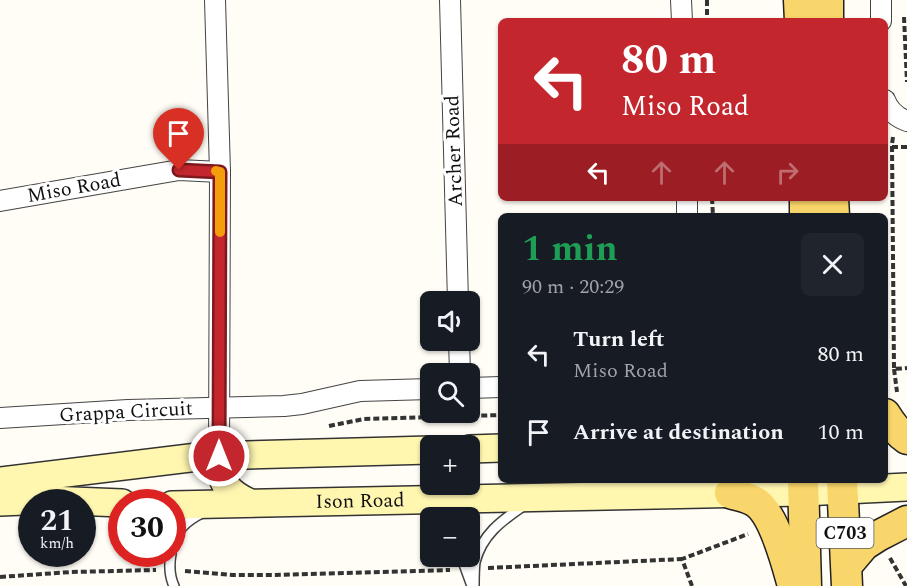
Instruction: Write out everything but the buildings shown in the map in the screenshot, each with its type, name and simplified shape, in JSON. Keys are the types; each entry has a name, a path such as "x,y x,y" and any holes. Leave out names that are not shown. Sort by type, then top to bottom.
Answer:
{"main road":[{"path":"800,0 800,18"},
{"path":"828,0 828,18"},
{"path":"892,407 891,424 907,440"},
{"path":"888,442 907,440"},
{"path":"480,449 498,448"},
{"path":"0,481 206,456 420,450"},
{"path":"219,456 220,475 227,488 250,503"},
{"name":"Ison Road","path":"186,505 730,493 842,485 907,487"},
{"name":"C703","path":"842,485 847,575"},
{"name":"C703","path":"803,486 806,586"},
{"path":"730,493 751,500 765,512 784,555 793,586"},
{"path":"0,502 48,500 108,502"},
{"path":"847,575 864,545 907,521"}],"street":[{"path":"215,0 220,172 219,456"},
{"name":"Archer Road","path":"450,0 458,291"},
{"path":"681,0 682,18"},
{"path":"881,0 881,18"},
{"path":"888,108 902,119"},
{"name":"Miso Road","path":"0,201 179,170 220,172"},
{"path":"480,388 498,387"},
{"name":"Grappa Circuit","path":"0,418 128,410 284,406 360,391 420,389"}],"lane":[{"path":"473,586 470,569 475,564 484,540 500,522 535,497"},
{"path":"407,500 424,507"},
{"path":"186,524 191,519 220,504"},
{"path":"170,567 174,586"}],"path":[{"path":"707,0 707,18"},
{"path":"904,11 907,82"},
{"path":"892,407 894,369 892,147 902,119"},
{"path":"892,147 907,147"},
{"path":"894,369 907,368"},
{"path":"890,558 906,586"},
{"path":"0,577 71,572 170,570 274,575 682,559"}],"slow traffic":[{"path":"216,171 220,172 220,232"}],"route":[{"path":"179,170 220,172 219,456"}]}
